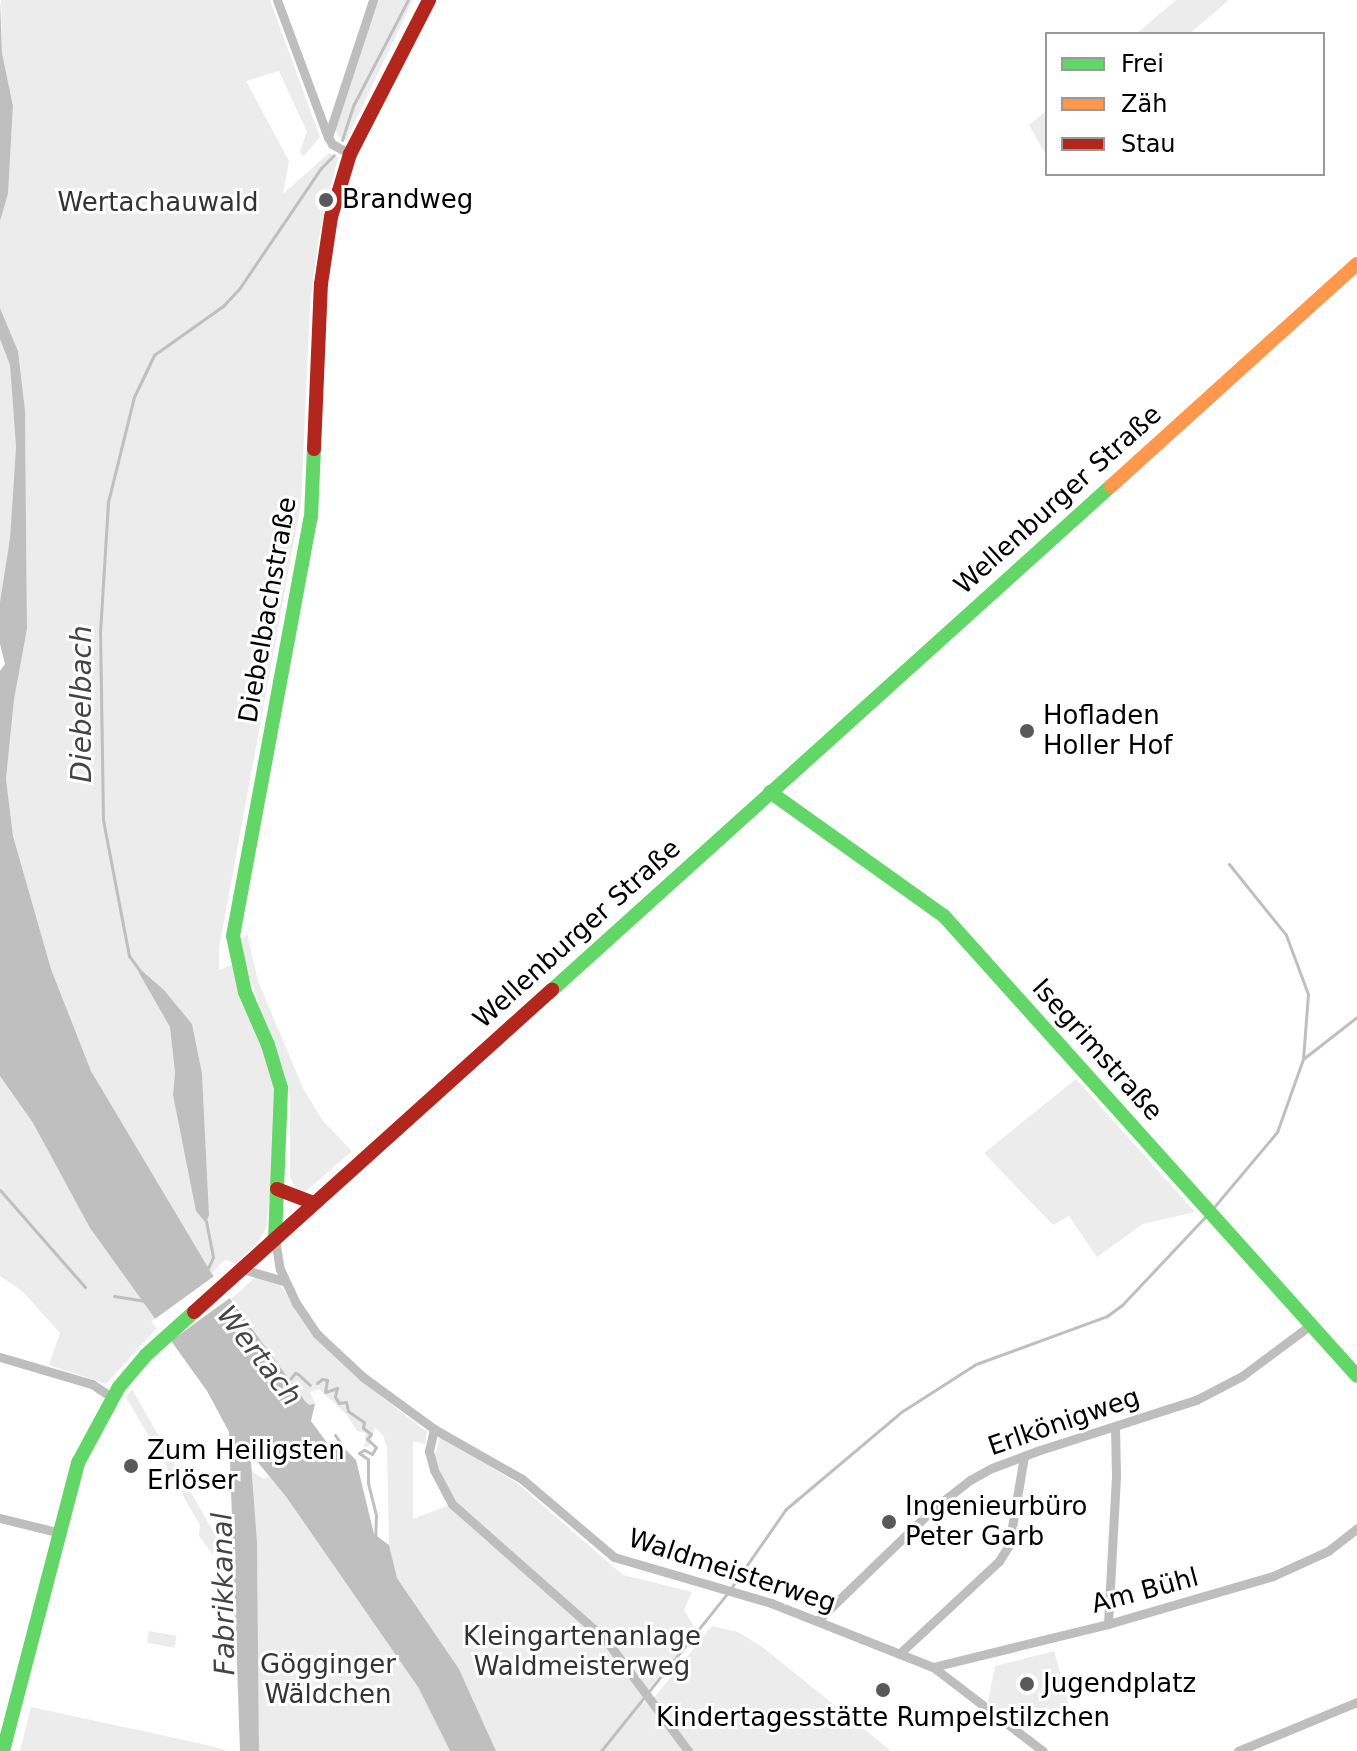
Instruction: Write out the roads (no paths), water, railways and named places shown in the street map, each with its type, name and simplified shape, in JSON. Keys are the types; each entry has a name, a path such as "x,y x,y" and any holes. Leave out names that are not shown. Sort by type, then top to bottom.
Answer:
{"street":[{"path":"277,0 328,137 332,144 350,154"},
{"path":"328,137 373,0"},
{"name":"Diebelbachstraße","path":"275,1239 281,1088 268,1045 245,992 233,936 311,517 321,284 331,217 350,154 429,0"},
{"name":"Wellenburger Straße","path":"3,1751 6,1716 78,1463 113,1398 156,1345 1357,264"},
{"name":"Isegrimstraße","path":"770,792 944,916 1357,1376"},
{"path":"277,1189 314,1203"},
{"name":"Waldmeisterweg","path":"275,1239 284,1281 317,1334 363,1377 434,1429 522,1479 614,1557 818,1620 933,1667 1043,1751"},
{"path":"242,1269 284,1281"},
{"name":"Erlkönigweg","path":"818,1620 939,1503 992,1468 1211,1392 1242,1376 1309,1326"},
{"path":"0,1357 92,1384 113,1398"},
{"path":"1108,1624 1116,1475 1115,1427"},
{"path":"434,1429 429,1451 434,1470 452,1504 606,1640 688,1751"},
{"path":"899,1654 999,1561 1009,1545 1024,1456"},
{"path":"0,1518 57,1532"},
{"name":"Am Bühl","path":"933,1667 1108,1624 1273,1576 1328,1551 1357,1528"},
{"path":"1238,1751 1357,1702"}],"water":[{"path":"0,0 2,53 13,106 8,194 0,221"},
{"name":"Wertach","path":"0,308 18,351 25,410 27,629 14,700 6,779 13,836 51,969 91,1071 212,1274 305,1401 309,1405 315,1404 311,1421 328,1444 340,1444 356,1460 374,1534 389,1545 397,1578 459,1669 496,1751 450,1751 418,1687 287,1498 256,1460 251,1461 257,1541 259,1751 240,1751 229,1432 207,1391 90,1228 33,1123 0,1076 0,671 5,664 0,644 0,602 10,538 16,447 10,365 0,339"},
{"path":"142,971 164,990 192,1024 202,1073 209,1215 206,1223 196,1211 173,1095 175,1073 170,1027 139,973"}],"waterway":[{"name":"Diebelbach","path":"342,140 354,104 408,0"},
{"name":"Diebelbach","path":"143,975 129,956 103,820 100,633 108,502 134,397 154,355 223,306 239,289 321,168 334,155"},
{"path":"1229,864 1286,935 1308,994 1303,1059"},
{"path":"1214,1207 1277,1132 1303,1059 1357,1017"},
{"path":"0,1190 85,1287"},
{"path":"731,1588 786,1509 901,1412 976,1364 1107,1316 1122,1305 1206,1216"},
{"name":"Diebelbach","path":"206,1221 213,1257 208,1268"},
{"path":"114,1296 146,1301"},
{"name":"Wertach","path":"290,1379 295,1373 310,1385"},
{"name":"Wertach","path":"317,1383 327,1380 325,1392 337,1388 335,1397 339,1403 346,1402 348,1411 364,1422 363,1428 371,1434 367,1439 376,1447 372,1454 364,1450 359,1453 368,1459 368,1483 376,1515 375,1540"},
{"path":"335,1435 342,1445"},
{"path":"601,1751 727,1594"}],"place":[{"name":"Brandweg","path":"326,200"},
{"name":"Hofladen Holler Hof","path":"1027,731"},
{"name":"Zum Heiligsten Erlöser","path":"131,1466"},
{"name":"Ingenieurbüro Peter Garb","path":"889,1522"},
{"name":"Jugendplatz","path":"1027,1684"},
{"name":"Kindertagesstätte Rumpelstilzchen","path":"883,1690"}],"park label":[{"name":"Wertachauwald","path":"158,203"},
{"name":"Kleingartenanlage Waldmeisterweg","path":"582,1652"},
{"name":"Gögginger Wäldchen","path":"328,1680"}],"water label":[{"name":"Fabrikkanal","path":"224,1594"}]}
